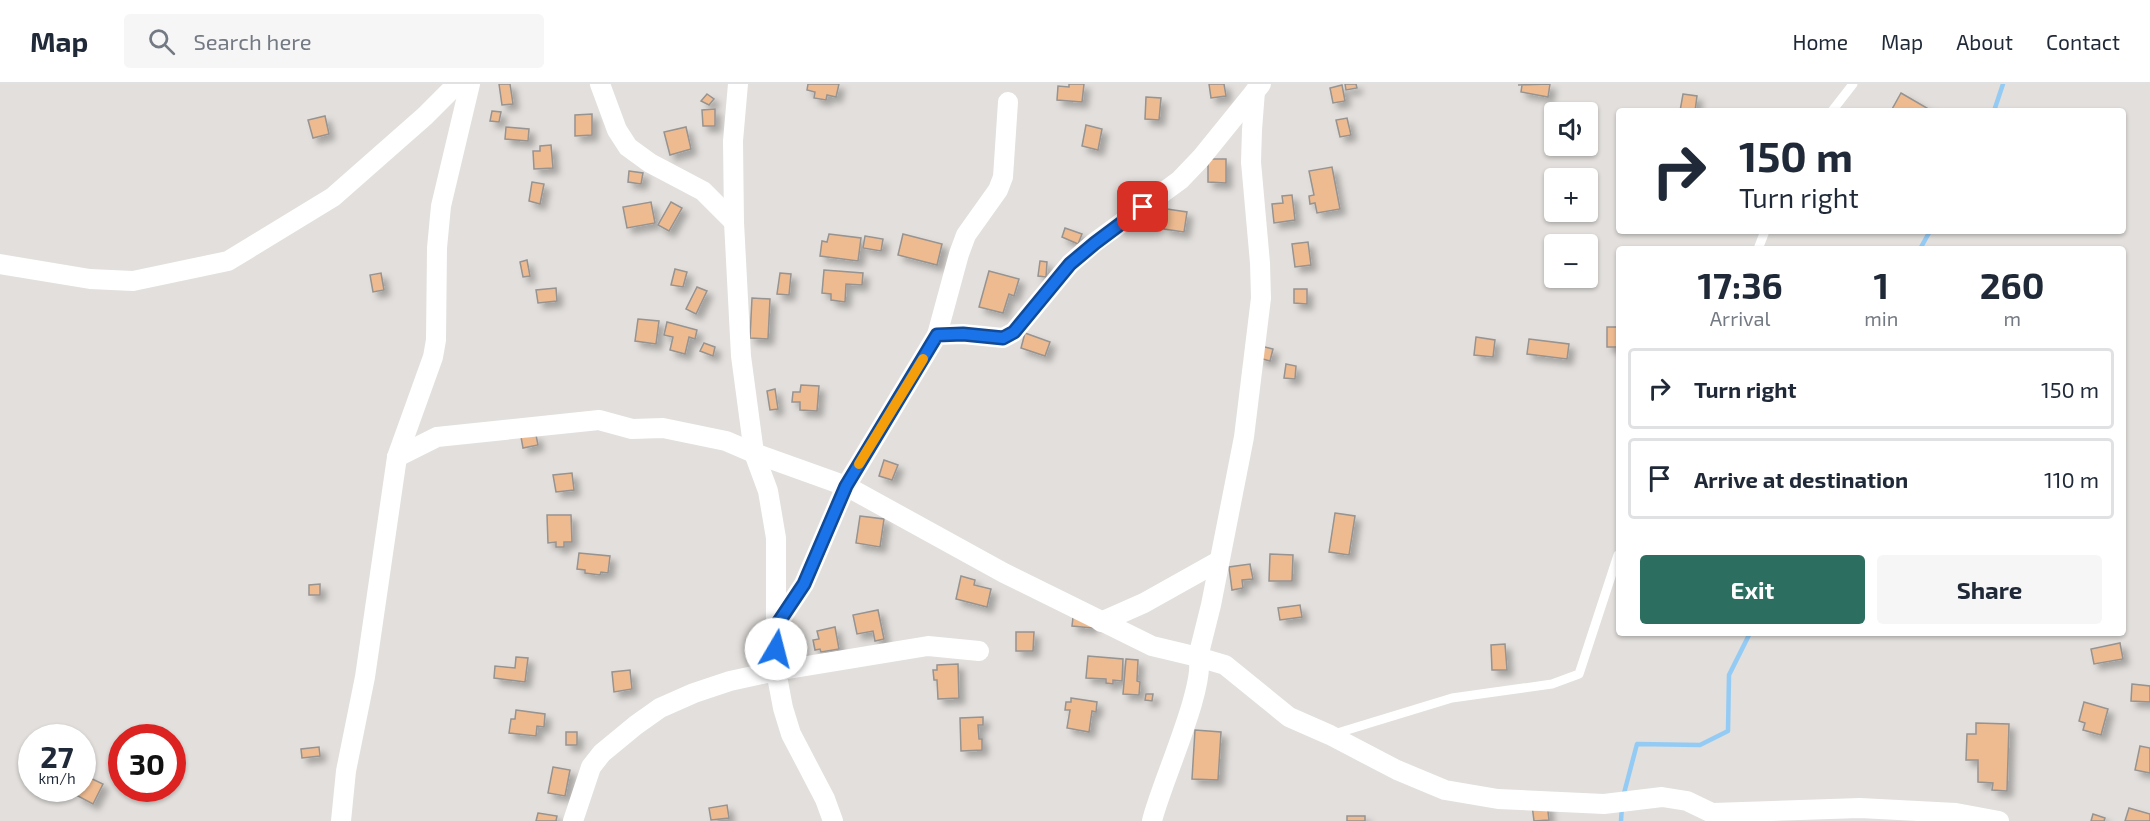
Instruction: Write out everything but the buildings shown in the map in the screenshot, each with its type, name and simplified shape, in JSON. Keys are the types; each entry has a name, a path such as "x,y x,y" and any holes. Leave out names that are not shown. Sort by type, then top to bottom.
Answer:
{"street":[{"path":"0,264 90,279 133,280 228,261 333,197 425,117 457,84"},
{"path":"341,821 346,771 365,677 397,457 433,357 437,328 437,248 441,206 470,84"},
{"path":"600,84 617,130 628,147 650,163 703,191 734,222"},
{"path":"738,84 733,141 734,222 742,374 754,453 768,491 776,538 776,671 791,734 825,799 833,821"},
{"path":"937,335 963,334 1003,338 1014,332 1070,264 1179,180 1212,144 1257,86"},
{"path":"1152,821 1191,708 1200,662 1198,657 1244,437 1261,298 1251,162 1257,86"},
{"path":"776,626 804,584 846,486 937,335 966,235 998,190 1003,177 1008,102"},
{"path":"397,457 437,437 599,420 632,429 663,428 726,441 846,486 1004,573 1152,646 1225,665 1289,717 1330,735 1397,770 1445,790 1498,799 1607,804 1662,797 1686,801 1712,813 1791,816 1870,809 1956,813 1999,821"},
{"path":"1101,622 1144,603 1219,561"},
{"path":"573,821 591,767 602,753 660,708 694,693 730,681 776,671 928,646 980,651"}],"lane":[{"path":"1834,108 1853,84"},
{"path":"1330,735 1452,698 1552,684 1579,674 1616,561"}],"waterway":[{"path":"1995,108 2003,84"},
{"path":"1922,246 1928,234"},
{"path":"1623,797 1637,744 1700,745 1728,731 1729,675 1748,636"},
{"path":"1621,821 1622,806"}],"slow traffic":[{"path":"859,464 923,359"}],"route":[{"path":"776,649 776,626 804,584 846,486 937,335 963,334 1003,338 1014,332 1070,264 1143,207"}]}
